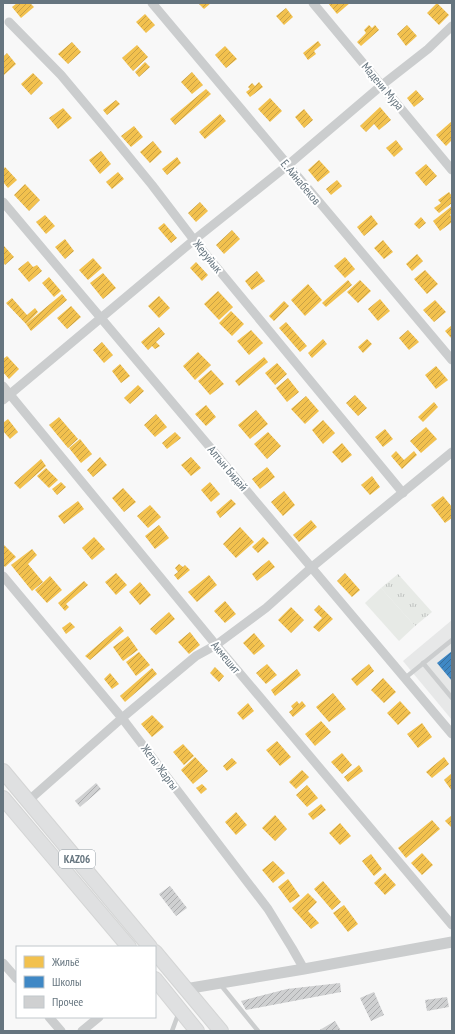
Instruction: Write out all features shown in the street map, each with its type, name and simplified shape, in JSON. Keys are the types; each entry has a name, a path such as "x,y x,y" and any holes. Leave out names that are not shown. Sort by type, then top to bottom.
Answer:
{"highway":[{"name":"KАZ06","path":"3,771 149,946"},
{"name":"KАZ06","path":"3,798 127,946"},
{"path":"156,953 221,1031"},
{"path":"156,980 197,1031"}],"street":[{"name":"Е. Айнабеков","path":"152,3 452,360"},
{"name":"Мадени Мура","path":"313,3 452,170"},
{"name":"Жеруйык","path":"9,22 61,76 152,184 194,240 403,493"},
{"path":"6,397 194,240 288,166 452,26"},
{"name":"Алтын Бидай","path":"3,202 452,734"},
{"name":"Акмешит","path":"3,386 6,397 452,925"},
{"path":"28,801 122,718 196,656 216,645 266,608 452,452"},
{"name":"Жеты Жаргы","path":"3,576 122,718 268,910 304,969"},
{"path":"185,989 452,942"},
{"path":"3,963 16,978"},
{"path":"3,977 11,971"},
{"path":"50,1018 61,1031"},
{"path":"82,1031 98,1018"}],"lane":[{"path":"405,678 452,640"},
{"path":"423,663 452,698"},
{"path":"219,983 258,1031"},
{"path":"172,1031 179,1010"}],"shaded area":[{"path":"452,620 452,720 403,661"}],"green space":[{"path":"398,574 432,612 415,626 381,588"},
{"path":"381,588 415,626 399,641 365,603"}],"building: Жильё":[{"path":"17,3 30,3 34,7 21,18 12,7"},
{"path":"198,3 211,3 204,9"},
{"path":"328,3 350,3 337,14"},
{"path":"437,3 449,15 439,25 427,13"},
{"path":"286,8 293,17 284,25 276,16"},
{"path":"145,14 155,25 146,33 136,22"},
{"path":"369,25 372,28 375,25 379,30 361,46 357,42 366,33 364,30"},
{"path":"407,25 417,36 406,46 397,34"},
{"path":"318,41 321,45 314,51 316,54 308,60 303,53"},
{"path":"72,42 81,52 68,64 58,54"},
{"path":"137,45 148,57 133,71 122,58"},
{"path":"225,46 237,59 226,68 215,55"},
{"path":"7,53 16,64 4,75 3,57"},
{"path":"145,62 150,67 139,77 135,72"},
{"path":"192,72 203,85 192,94 181,82"},
{"path":"33,73 43,83 31,95 21,84"},
{"path":"259,82 263,87 250,97 246,92 250,89 248,87 252,83 255,86"},
{"path":"206,89 211,94 175,125 170,119"},
{"path":"416,90 424,99 414,107 407,98"},
{"path":"270,98 282,111 270,122 258,109"},
{"path":"116,100 120,104 107,115 103,110"},
{"path":"380,107 391,120 379,130 374,124 366,132 360,126"},
{"path":"63,108 72,118 58,129 49,118"},
{"path":"304,109 313,120 304,128 295,117"},
{"path":"220,114 226,121 205,139 199,132"},
{"path":"452,121 452,140 446,146 436,135"},
{"path":"134,126 143,137 131,147 121,136"},
{"path":"396,140 403,149 394,157 386,148"},
{"path":"153,141 162,152 150,163 140,152"},
{"path":"101,151 111,164 100,174 89,160"},
{"path":"177,157 181,163 167,175 162,169"},
{"path":"319,160 330,172 318,182 308,170"},
{"path":"426,164 437,176 426,186 415,173"},
{"path":"5,167 17,180 8,188 3,182 3,170"},
{"path":"118,172 124,179 112,189 106,182"},
{"path":"337,180 342,186 331,195 326,189"},
{"path":"25,184 40,200 29,211 14,195"},
{"path":"449,192 452,196 452,203 439,213 434,208 441,203 438,200"},
{"path":"200,202 208,211 196,222 188,213"},
{"path":"452,206 452,213 450,215 452,217 452,222 440,231 433,221"},
{"path":"45,215 55,226 46,234 36,222"},
{"path":"371,215 378,224 364,236 357,227"},
{"path":"421,217 426,223 419,229 414,224"},
{"path":"164,223 177,238 171,243 158,228"},
{"path":"232,230 240,239 224,254 216,245"},
{"path":"65,239 74,251 65,259 55,247"},
{"path":"383,240 393,252 384,259 374,248"},
{"path":"4,246 14,257 5,265 3,262"},
{"path":"417,254 423,261 412,271 406,264"},
{"path":"345,257 355,269 345,278 334,266"},
{"path":"93,258 102,268 88,280 79,270"},
{"path":"28,261 33,267 37,265 42,271 29,282 18,269"},
{"path":"196,262 208,275 202,281 190,268"},
{"path":"425,270 438,284 427,294 414,279"},
{"path":"257,271 265,281 252,290 245,281"},
{"path":"103,273 116,288 103,299 90,283"},
{"path":"49,277 61,291 54,297 42,283"},
{"path":"348,280 352,285 326,307 322,303"},
{"path":"360,280 371,291 358,303 347,292"},
{"path":"308,284 322,300 305,316 291,300"},
{"path":"218,291 233,307 219,320 204,304"},
{"path":"62,294 67,300 31,331 26,324"},
{"path":"159,296 170,308 159,318 148,306"},
{"path":"12,298 27,315 35,308 38,312 26,324 6,303"},
{"path":"380,299 390,311 378,321 368,309"},
{"path":"435,300 446,312 434,322 423,310"},
{"path":"284,301 289,306 274,321 269,316"},
{"path":"71,306 81,317 67,329 57,318"},
{"path":"231,311 244,324 232,336 219,323"},
{"path":"286,322 307,346 300,352 279,328"},
{"path":"452,325 452,339 445,331"},
{"path":"159,327 165,334 156,342 160,346 155,349 152,346 148,350 141,342"},
{"path":"251,330 263,343 249,355 237,341"},
{"path":"408,330 419,342 409,350 399,338"},
{"path":"323,339 327,344 312,358 308,353"},
{"path":"367,339 372,344 363,353 358,347"},
{"path":"102,342 113,355 104,363 93,350"},
{"path":"198,352 211,365 195,380 183,366"},
{"path":"7,356 19,369 9,379 3,372 3,359"},
{"path":"264,357 268,362 239,386 235,381"},
{"path":"277,363 287,374 275,385 265,373"},
{"path":"120,364 130,376 121,383 112,371"},
{"path":"436,366 448,380 436,389 425,375"},
{"path":"211,370 224,384 210,395 198,381"},
{"path":"288,378 299,392 287,402 276,388"},
{"path":"138,385 144,391 130,404 124,398"},
{"path":"355,395 367,408 358,416 346,403"},
{"path":"306,396 319,411 305,424 291,409"},
{"path":"434,402 438,407 423,422 418,417"},
{"path":"206,405 216,417 206,426 195,414"},
{"path":"256,410 268,424 250,439 238,425"},
{"path":"156,414 167,427 155,437 144,425"},
{"path":"59,417 78,439 68,448 49,425"},
{"path":"8,419 18,432 10,439 3,431 3,423"},
{"path":"323,420 335,433 323,444 312,430"},
{"path":"426,427 437,439 421,453 410,441"},
{"path":"385,429 393,439 383,447 375,437"},
{"path":"175,432 181,438 167,449 162,443"},
{"path":"268,432 281,446 267,459 254,444"},
{"path":"80,439 92,454 81,463 69,448"},
{"path":"342,443 352,455 342,463 332,452"},
{"path":"396,451 404,460 414,451 417,455 402,469 391,456"},
{"path":"100,457 107,465 93,477 87,470"},
{"path":"191,457 201,468 191,476 181,465"},
{"path":"41,459 46,466 20,489 14,483"},
{"path":"267,467 275,477 260,489 252,479"},
{"path":"46,468 58,480 49,488 37,476"},
{"path":"372,476 380,487 370,495 361,485"},
{"path":"61,482 66,487 57,495 52,489"},
{"path":"210,482 220,494 211,502 201,490"},
{"path":"123,488 136,502 124,512 112,498"},
{"path":"284,491 295,505 283,516 271,502"},
{"path":"443,496 452,507 452,518 445,523 431,505"},
{"path":"231,499 236,504 220,518 216,512"},
{"path":"78,501 84,509 64,524 58,516"},
{"path":"150,505 161,517 148,528 137,516"},
{"path":"311,520 317,527 299,542 293,535"},
{"path":"159,525 169,538 155,549 145,536"},
{"path":"240,527 254,542 236,558 223,544"},
{"path":"94,537 105,549 92,560 82,548"},
{"path":"263,537 269,543 258,553 252,547"},
{"path":"4,545 16,557 5,567 3,565"},
{"path":"32,549 37,555 28,564 43,582 32,591 11,565"},
{"path":"269,560 275,567 257,581 252,574"},
{"path":"179,564 183,567 185,565 190,570 178,580 174,575 178,572 175,568"},
{"path":"116,573 127,585 116,595 105,582"},
{"path":"345,573 360,590 352,597 337,581"},
{"path":"209,575 217,585 197,602 188,592"},
{"path":"50,576 62,590 47,603 35,590"},
{"path":"84,581 88,585 66,604 69,607 65,611 58,603"},
{"path":"140,582 151,595 140,605 129,592"},
{"path":"225,601 236,614 225,623 214,611"},
{"path":"319,605 333,619 319,632 313,627 322,618 314,610"},
{"path":"291,607 304,620 291,633 278,620"},
{"path":"169,612 175,619 156,635 150,629"},
{"path":"70,622 75,627 66,634 62,628"},
{"path":"120,626 124,631 90,660 85,656"},
{"path":"190,632 200,645 189,654 178,642"},
{"path":"254,633 265,646 254,655 243,643"},
{"path":"128,636 138,650 123,661 113,647"},
{"path":"139,652 150,665 136,676 126,662"},
{"path":"267,664 277,675 266,684 256,673"},
{"path":"369,664 374,671 357,686 351,679"},
{"path":"215,667 224,676 219,682 210,673"},
{"path":"152,668 157,674 125,702 120,696"},
{"path":"297,669 301,675 275,696 271,690"},
{"path":"110,673 119,684 112,689 104,679"},
{"path":"383,678 396,692 384,703 371,690"},
{"path":"333,693 346,709 329,722 316,707"},
{"path":"297,701 299,704 302,701 306,706 293,717 289,712 293,709 291,706"},
{"path":"400,701 411,713 398,725 387,713"},
{"path":"248,703 254,711 243,720 237,713"},
{"path":"152,715 164,727 152,737 141,724"},
{"path":"321,721 331,732 315,746 305,734"},
{"path":"422,723 432,737 418,748 407,734"},
{"path":"277,741 291,757 280,766 266,750"},
{"path":"183,744 194,756 184,765 173,752"},
{"path":"342,753 352,765 342,774 331,762"},
{"path":"195,757 208,771 193,784 181,770"},
{"path":"444,757 449,764 432,778 426,772"},
{"path":"232,758 237,763 227,771 223,766"},
{"path":"359,765 363,771 348,782 344,777"},
{"path":"302,770 309,777 296,789 289,782"},
{"path":"452,773 452,791 444,780"},
{"path":"202,784 207,789 201,794 196,788"},
{"path":"307,785 318,798 307,807 296,795"},
{"path":"321,804 326,810 313,820 308,814"},
{"path":"236,812 247,825 236,835 225,822"},
{"path":"275,815 287,829 275,841 262,828"},
{"path":"452,815 452,828 445,821"},
{"path":"432,820 440,829 406,858 398,848"},
{"path":"340,823 351,836 340,845 329,833"},
{"path":"422,853 433,865 422,875 411,863"},
{"path":"371,854 382,869 374,876 362,861"},
{"path":"273,861 285,873 273,883 262,870"},
{"path":"385,873 396,885 385,895 374,883"},
{"path":"288,879 300,896 290,903 278,887"},
{"path":"323,881 341,902 332,910 314,889"},
{"path":"308,893 317,902 308,911 319,923 311,929 292,908"},
{"path":"344,905 358,924 348,932 333,913"}],"building: Школы":[{"path":"452,651 452,681 437,663"}],"building: Прочее":[{"path":"96,783 101,789 80,807 75,801"},
{"path":"170,886 187,908 176,916 159,894"},
{"path":"340,983 341,992 246,1010 241,1001 287,989"},
{"path":"374,992 384,1015 371,1021 360,998"},
{"path":"447,997 449,1007 427,1011 425,1000"},
{"path":"335,1021 341,1031 318,1031"}]}
